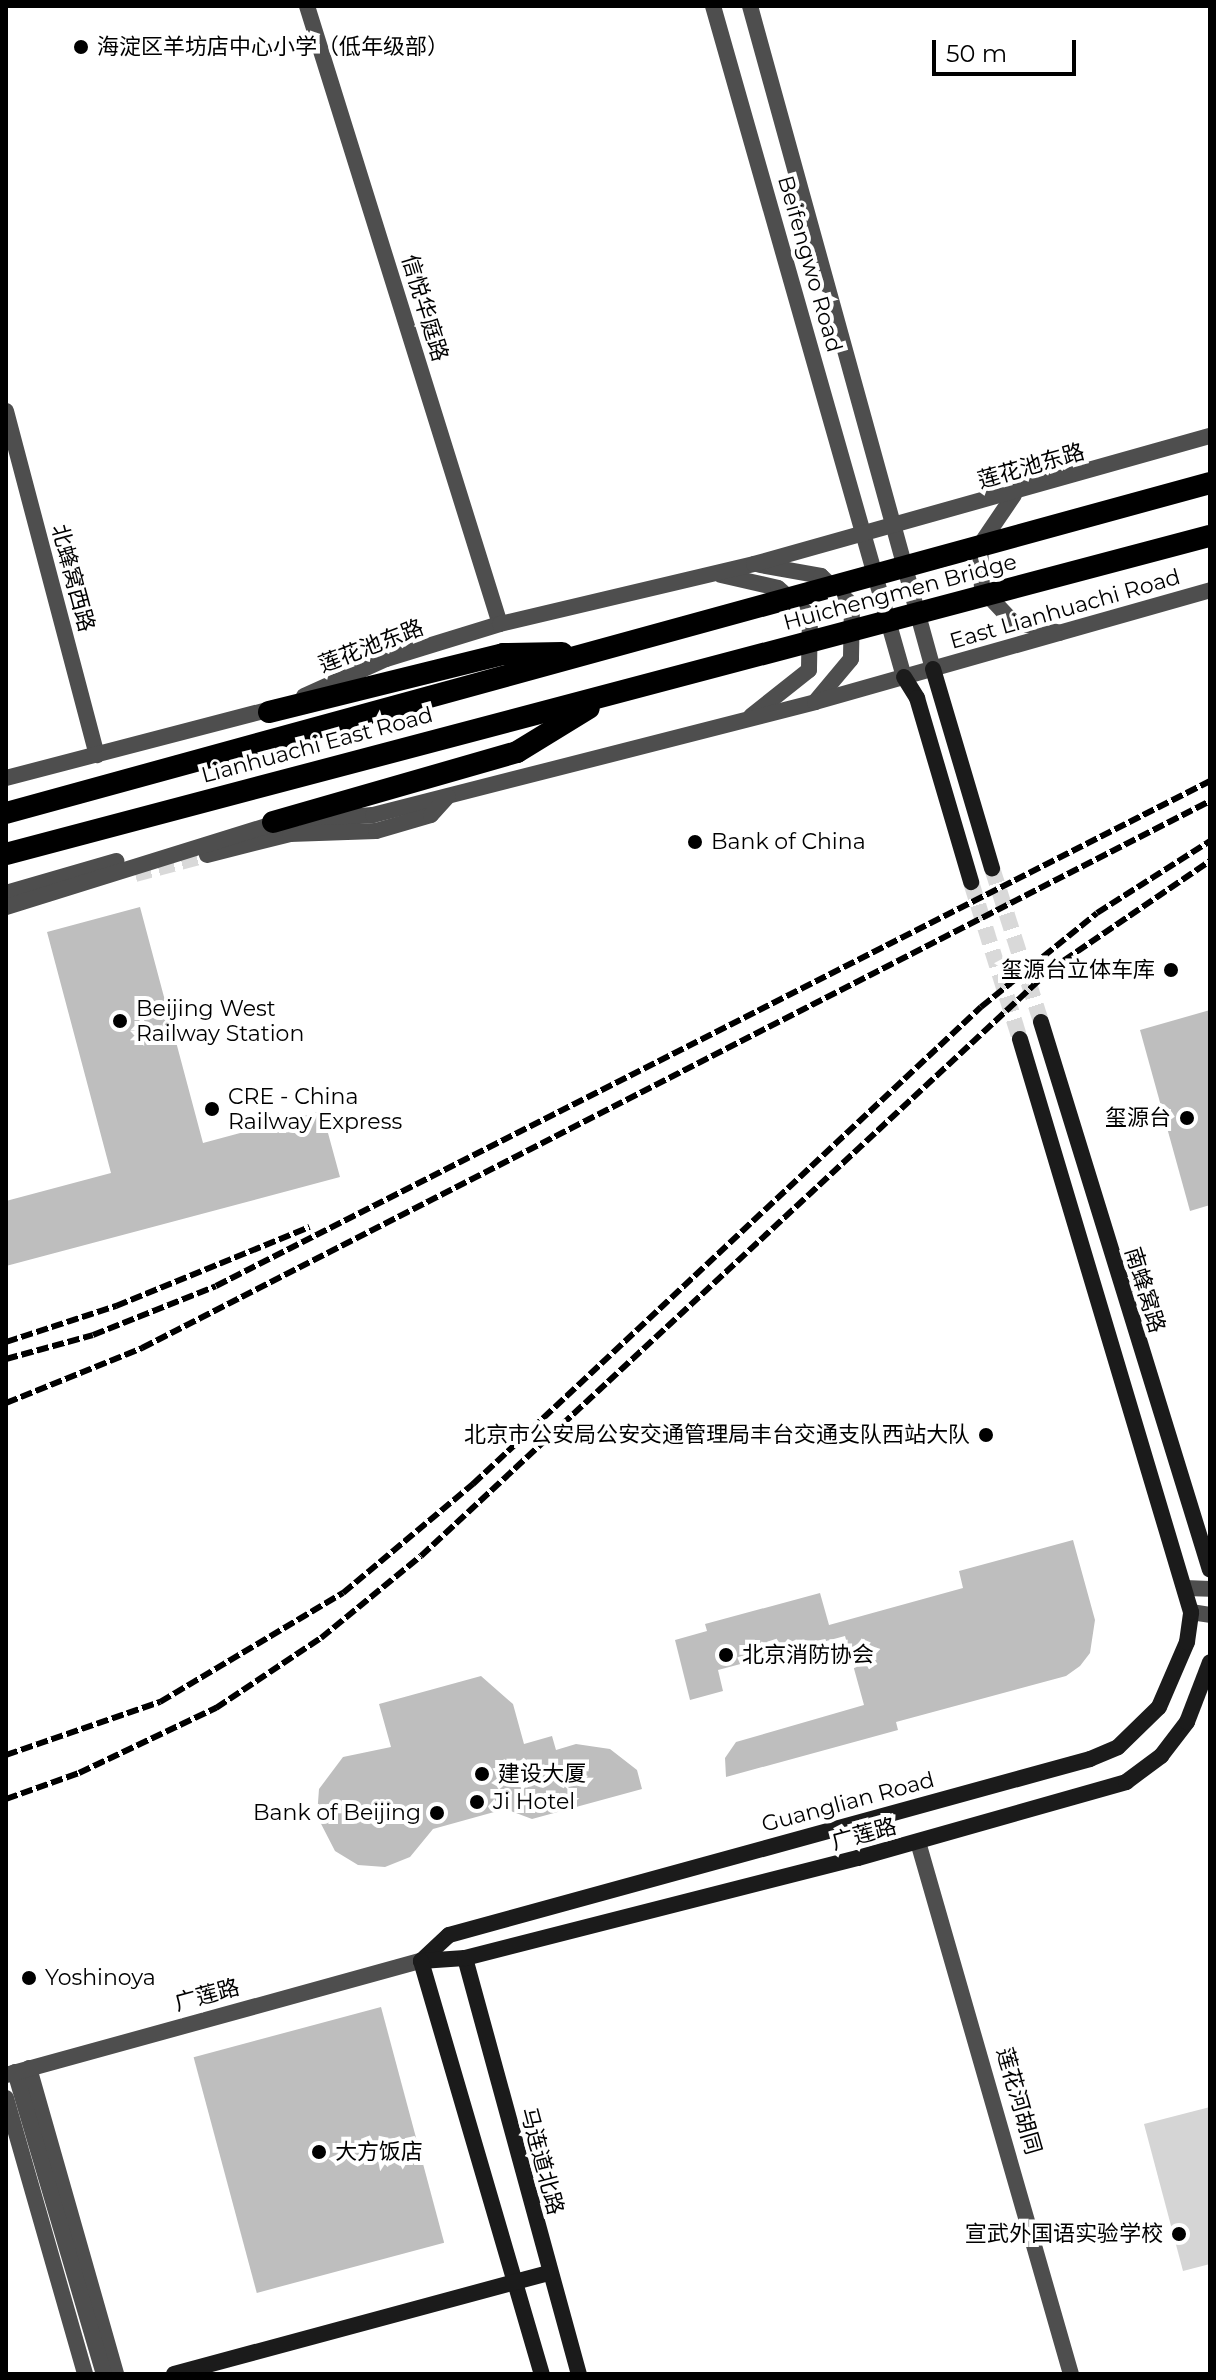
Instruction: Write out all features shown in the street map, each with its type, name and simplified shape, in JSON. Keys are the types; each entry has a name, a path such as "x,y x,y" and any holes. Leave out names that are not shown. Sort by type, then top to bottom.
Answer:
{"highway":[{"name":"Huichengmen Bridge","path":"629,643 1210,483"},
{"name":"Huichengmen Bridge","path":"641,687 1210,536"},
{"name":"Lianhuachi East Road","path":"6,813 629,643"},
{"path":"269,712 503,654 595,653"},
{"name":"Lianhuachi East Road","path":"6,854 641,687"},
{"path":"273,822 517,752 611,695"}],"main road":[{"path":"933,669 992,868"},
{"path":"904,677 917,698 971,882"},
{"name":"南蜂窝路","path":"1041,1022 1210,1570"},
{"name":"Guanglian Road","path":"421,1961 449,1935 1059,1769 1118,1747 1159,1707 1173,1682 1191,1612 1020,1039"},
{"name":"广莲路","path":"421,1961 465,1958 918,1842 1126,1782 1161,1756 1187,1722 1210,1662"},
{"name":"马连道北路","path":"465,1958 579,2374"},
{"path":"421,1961 513,2284 542,2374"},
{"path":"174,2374 549,2273"}],"street":[{"name":"信悦华庭路","path":"307,6 500,624"},
{"name":"Beifengwo Road","path":"713,6 904,677"},
{"name":"Beifengwo Road","path":"750,6 891,527 933,669"},
{"name":"北蜂窝西路","path":"6,411 97,755"},
{"name":"莲花池东路","path":"6,778 269,712 386,659 500,624 754,564 1014,495 1210,436"},
{"path":"1014,495 980,545 982,589 1012,621 1063,634"},
{"path":"6,907 273,822 373,815 815,702 851,659 852,605 821,576 754,564"},
{"path":"715,574 778,588 810,616 809,670 746,720"},
{"name":"East Lianhuachi Road","path":"815,702 1210,590"},
{"path":"207,855 290,834 376,831 431,815 449,795"},
{"path":"6,893 154,850 175,853"},
{"path":"1185,1588 1210,1589"},
{"path":"1191,1612 1210,1615"},
{"name":"莲花河胡同","path":"918,1842 1071,2374"},
{"name":"广莲路","path":"17,2072 421,1961"},
{"path":"17,2072 104,2374"},
{"path":"17,2072 116,2374"},
{"path":"6,2098 85,2374"}],"shaded area":[{"path":"1210,2107 1210,2264 1183,2271 1144,2124"}],"building":[{"name":"Beijing West Railway Station","path":"140,907 203,1143 322,1111 340,1177 6,1266 6,1201 111,1173 47,932"},
{"name":"玺源台","path":"1210,1010 1210,1205 1190,1211 1140,1030"},
{"path":"1073,1540 1095,1620 1090,1653 1080,1666 1066,1676 896,1722 898,1730 726,1777 725,1758 736,1742 864,1705 845,1636 718,1670 723,1691 690,1700 675,1640 707,1631 705,1624 820,1593 829,1625 963,1588 959,1571"},
{"name":"建设大厦","path":"481,1676 513,1704 524,1744 552,1736 556,1750 576,1744 610,1749 637,1770 642,1789 532,1819 505,1809 433,1829 410,1857 385,1867 358,1865 335,1851 317,1816 319,1789 343,1757 391,1747 379,1704"},
{"name":"大方饭店","path":"381,2007 444,2243 257,2293 194,2057"}],"tunnel":[{"path":"135,874 207,855"},
{"path":"992,868 1041,1022"},
{"path":"971,882 1020,1039"}],"railway":[{"path":"6,1359 93,1335 216,1286 1210,781"},
{"path":"6,1403 142,1348 1210,801"},
{"path":"6,1755 160,1702 343,1593 473,1484 981,1007 1097,913 1210,841"},
{"path":"6,1799 79,1773 216,1708 321,1638 421,1556 1050,970 1210,861"},
{"path":"6,1342 116,1306 310,1227"}],"place":[{"name":"海淀区羊坊店中心小学（低年级部）","path":"81,47"},
{"name":"Bank of China","path":"695,842"},
{"name":"玺源台立体车库","path":"1171,970"},
{"name":"Beijing West Railway Station","path":"120,1021"},
{"name":"CRE - China Railway Express","path":"212,1109"},
{"name":"玺源台","path":"1187,1118"},
{"name":"北京市公安局公安交通管理局丰台交通支队西站大队","path":"986,1435"},
{"name":"北京消防协会","path":"726,1655"},
{"name":"建设大厦","path":"482,1774"},
{"name":"Ji Hotel","path":"477,1802"},
{"name":"Bank of Beijing","path":"437,1813"},
{"name":"Yoshinoya","path":"29,1978"},
{"name":"大方饭店","path":"319,2152"},
{"name":"宣武外国语实验学校","path":"1179,2234"}]}
